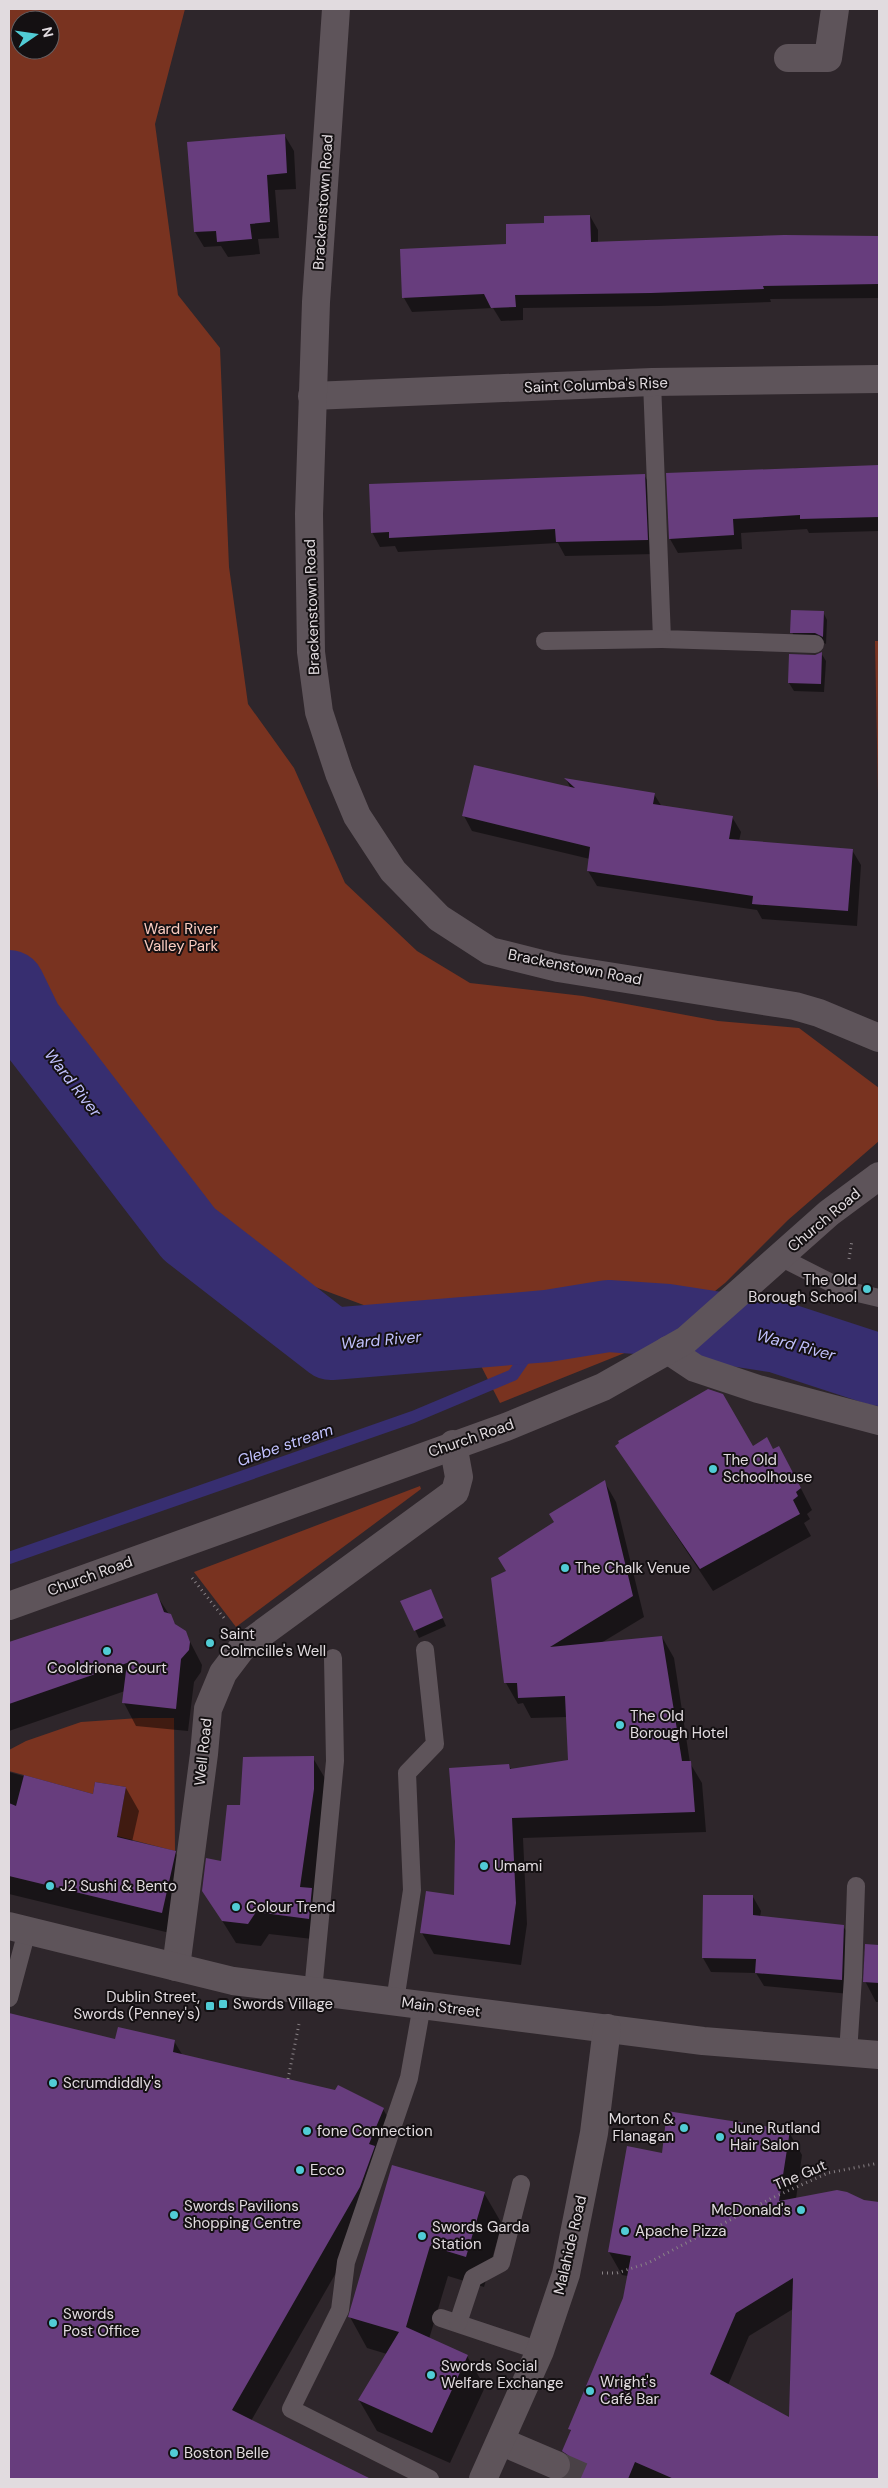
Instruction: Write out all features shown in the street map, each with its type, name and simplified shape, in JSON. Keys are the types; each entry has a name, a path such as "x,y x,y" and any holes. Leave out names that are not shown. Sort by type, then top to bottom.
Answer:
{"street":[{"name":"Brackenstown Road","path":"336,9 316,302 312,396 309,514 311,652 319,712 339,773 357,816 393,871 439,918 490,951 558,968 795,1006 828,1016 879,1038"},
{"path":"788,58 828,58 835,9"},
{"name":"Saint Columba's Rise","path":"312,396 652,382 879,379"},
{"name":"Church Road","path":"9,1606 506,1426 603,1387 677,1345 737,1297 829,1213 879,1176"},
{"path":"677,1345 695,1368 758,1389 879,1421"},
{"name":"Well Road","path":"176,1967 204,1754 208,1709 223,1673 242,1648 455,1492 459,1477 452,1444"},
{"name":"Main Street","path":"18,1928 233,1981 703,2041 879,2055"},
{"name":"Malahide Road","path":"483,2479 502,2442 540,2351 566,2274 594,2133 606,2028"},
{"path":"502,2442 556,2465"}],"lane":[{"path":"652,382 662,639"},
{"path":"545,641 662,639 815,644"},
{"path":"780,1257 845,1290 879,1298"},
{"path":"395,2001 412,1890 407,1774 435,1744 425,1650"},
{"path":"309,1990 336,1761 333,1658"},
{"path":"848,2053 856,1886"},
{"path":"9,1998 18,1928"},
{"path":"422,2004 408,2078 346,2262 340,2310 291,2409 430,2479"},
{"path":"458,2324 472,2278 500,2263 521,2184"},
{"path":"441,2318 540,2351"}],"path":[{"path":"851,1265 849,1259 853,1239"},
{"path":"165,1549 221,1612 242,1648"},
{"path":"288,2079 309,1990"},
{"name":"The Gut","path":"566,2274 617,2273 648,2263 772,2198 828,2173 879,2163"}],"green space":[{"name":"Ward River Valley Park","path":"9,9 185,9 155,124 178,295 220,348 229,567 248,704 294,768 345,883 417,951 470,983 583,996 718,1021 799,1028 879,1088 879,1141 788,1220 725,1283 669,1328 637,1348 500,1403 478,1360 458,1300 377,1310 299,1281 238,1240 115,1096 39,1085 17,1050 9,1044"},
{"path":"875,641 879,641 879,845"},
{"path":"420,1486 421,1489 236,1627 194,1572"},
{"path":"139,1718 174,1718 175,1851 117,1836 126,1787 95,1782 93,1794 9,1771 9,1750 26,1741 81,1722"}],"building":[{"path":"285,134 287,173 267,175 270,222 250,224 252,239 217,242 216,231 194,232 187,142"},
{"path":"590,215 591,242 784,235 879,236 879,284 763,286 764,289 651,293 515,295 516,307 491,308 484,294 402,298 400,249 506,244 506,224 544,223 544,216"},
{"path":"879,465 879,517 800,519 800,515 733,519 734,535 669,539 666,473"},
{"path":"645,474 648,540 556,542 555,529 389,538 389,532 371,533 369,484"},
{"path":"791,610 824,611 823,637 815,633 790,633"},
{"path":"822,652 821,684 788,683 789,654 815,655"},
{"path":"474,765 575,788 564,778 655,793 653,804 733,816 729,839 853,849 848,911 752,904 753,896 587,871 590,847 462,816"},
{"name":"The Old Schoolhouse","path":"708,1389 723,1394 753,1446 767,1437 773,1449 779,1446 801,1488 796,1492 798,1496 793,1500 800,1514 700,1569 615,1446 619,1443 618,1441"},
{"path":"605,1480 633,1596 550,1647 662,1636 682,1761 691,1761 695,1812 512,1818 516,1903 510,1945 420,1933 426,1891 454,1895 455,1841 449,1768 509,1764 510,1769 568,1760 565,1696 518,1698 517,1683 504,1683 491,1578 506,1571 498,1558 554,1522 549,1514"},
{"path":"431,1589 443,1618 414,1631 400,1601"},
{"name":"Cooldriona Court","path":"157,1593 164,1612 171,1614 175,1624 186,1631 190,1642 189,1650 181,1659 176,1709 122,1703 127,1663 9,1704 9,1642"},
{"path":"314,1756 314,1789 300,1887 312,1888 309,1919 256,1912 248,1924 222,1921 202,1891 206,1858 221,1861 227,1805 240,1805 243,1757"},
{"path":"24,1775 93,1794 95,1782 126,1787 117,1837 176,1851 162,1913 9,1876 9,1803 16,1806"},
{"path":"703,1895 753,1895 753,1915 844,1925 842,1980 755,1973 756,1959 702,1958"},
{"path":"865,1944 879,1945 879,1983 863,1982"},
{"name":"Swords Pavilions Shopping Centre","path":"9,2013 115,2039 118,2027 175,2040 173,2052 335,2090 338,2085 384,2108 369,2144 375,2146 360,2187 232,2410 371,2479 9,2479"},
{"path":"667,2111 790,2130 779,2201 837,2190 847,2192 864,2200 879,2202 879,2479 674,2479 635,2462 628,2479 561,2479 571,2471 569,2456 562,2451 571,2430 568,2429 623,2298 631,2256 608,2252 627,2146 662,2153","holes":["793,2278 789,2417 710,2374 736,2313"]},
{"name":"Swords Garda Station","path":"392,2165 485,2192 466,2257 430,2246 406,2327 468,2355 432,2433 358,2400 399,2332 348,2317"}],"waterway":[{"name":"Ward River","path":"9,986 27,1023 189,1234 331,1344 547,1326 608,1316 668,1320 778,1337 879,1370"},
{"name":"Glebe stream","path":"9,1558 413,1417 513,1375 547,1326"}],"tunnel":[{"path":"556,2465 588,2479"}],"place":[{"name":"The Old Borough School","path":"867,1289"},
{"name":"The Old Schoolhouse","path":"713,1469"},
{"name":"The Chalk Venue","path":"565,1568"},
{"name":"Saint Colmcille's Well","path":"210,1643"},
{"name":"Cooldriona Court","path":"107,1651"},
{"name":"The Old Borough Hotel","path":"620,1725"},
{"name":"Umami","path":"484,1866"},
{"name":"J2 Sushi & Bento","path":"50,1886"},
{"name":"Colour Trend","path":"236,1907"},
{"name":"Swords Village","path":"223,2004"},
{"name":"Dublin Street, Swords (Penney's)","path":"210,2006"},
{"name":"Scrumdiddly's","path":"53,2083"},
{"name":"Morton & Flanagan","path":"684,2128"},
{"name":"fone Connection","path":"307,2131"},
{"name":"June Rutland Hair Salon","path":"720,2137"},
{"name":"Ecco","path":"300,2170"},
{"name":"McDonald's","path":"801,2210"},
{"name":"Swords Pavilions Shopping Centre","path":"174,2215"},
{"name":"Apache Pizza","path":"625,2231"},
{"name":"Swords Garda Station","path":"422,2236"},
{"name":"Swords Post Office","path":"53,2323"},
{"name":"Swords Social Welfare Exchange","path":"431,2375"},
{"name":"Wright's Café Bar","path":"590,2391"},
{"name":"Boston Belle","path":"174,2453"}]}
